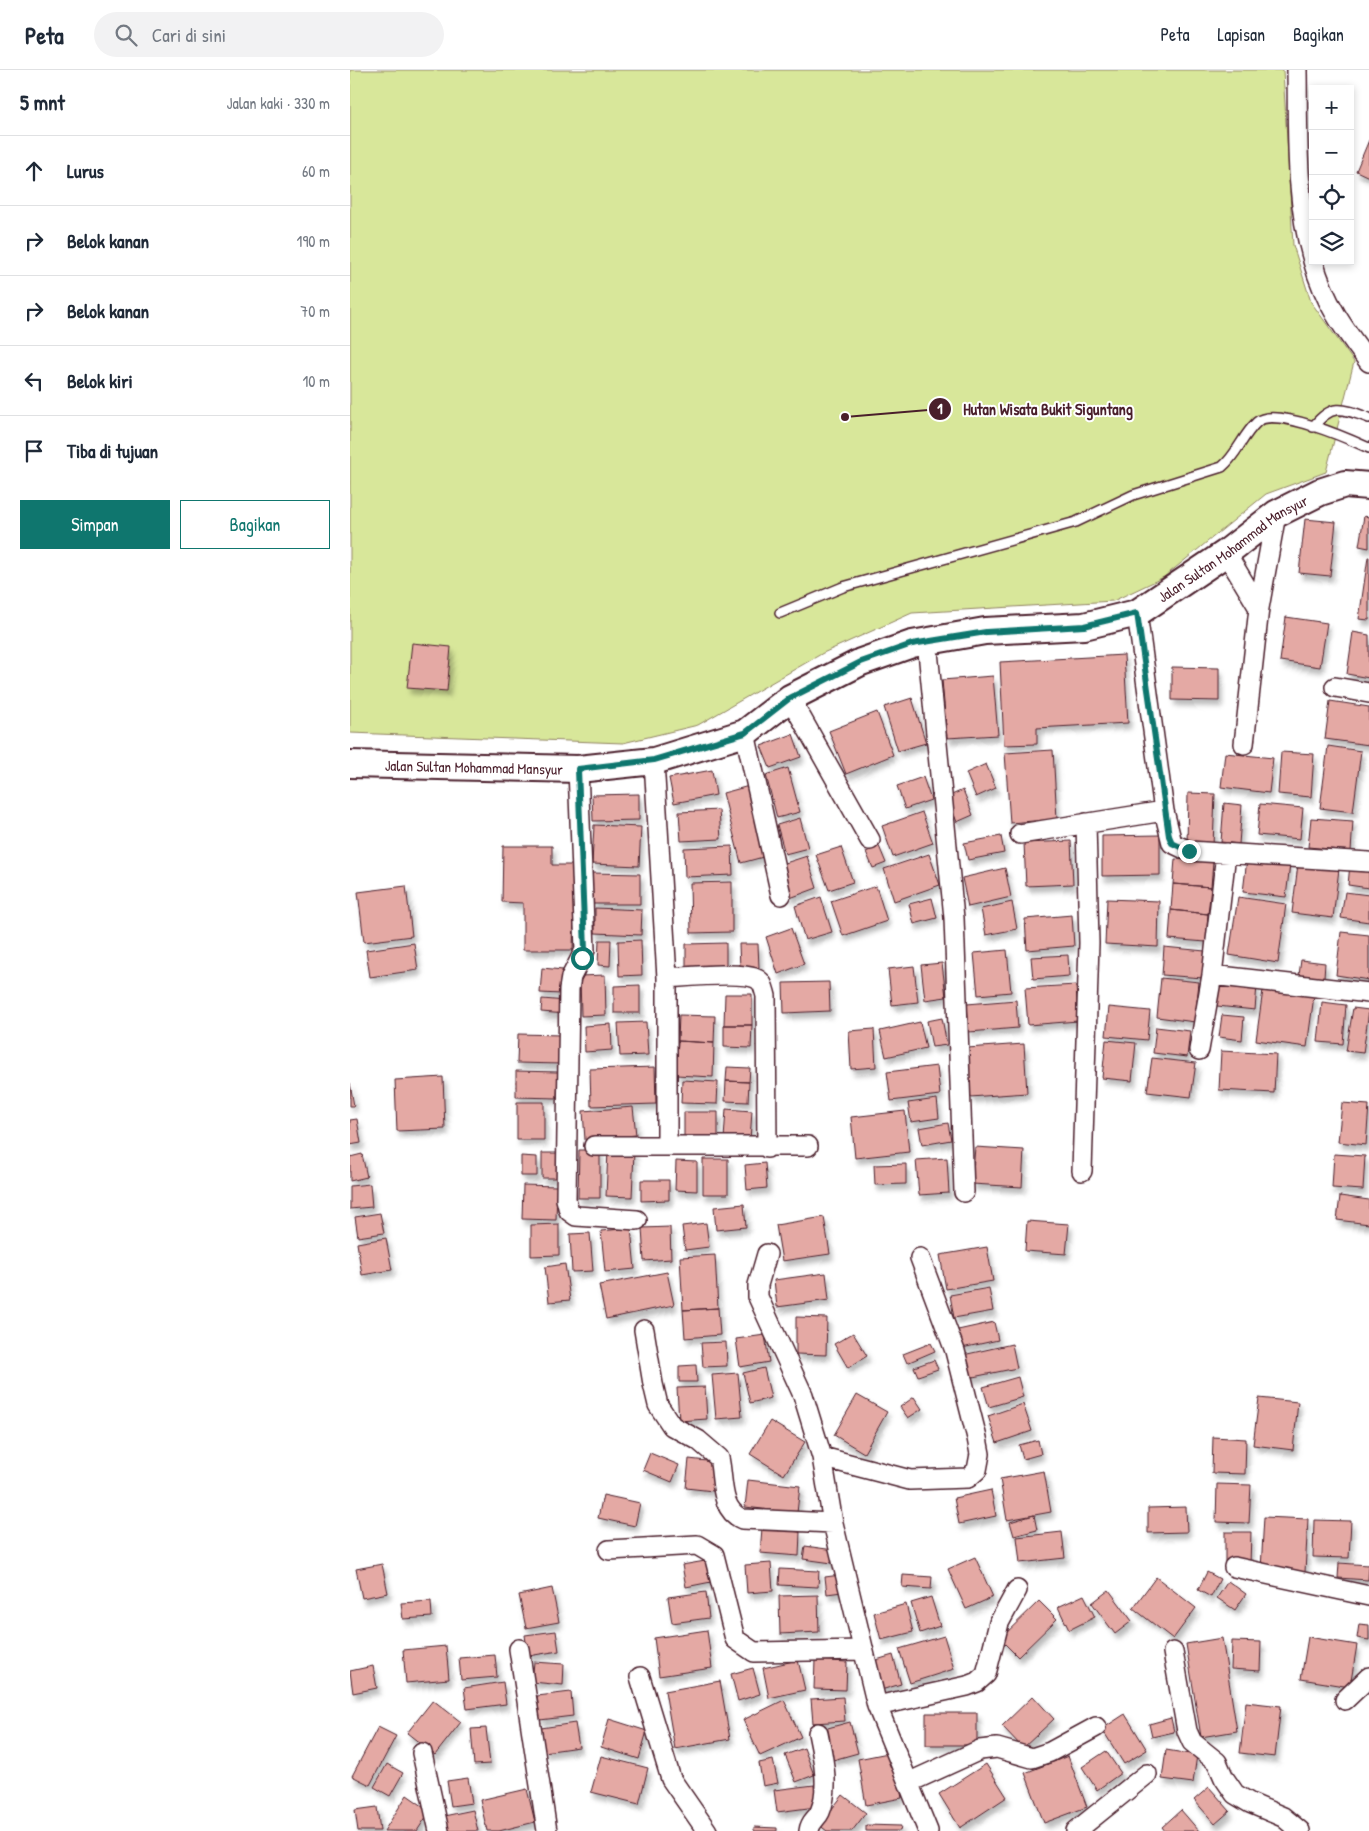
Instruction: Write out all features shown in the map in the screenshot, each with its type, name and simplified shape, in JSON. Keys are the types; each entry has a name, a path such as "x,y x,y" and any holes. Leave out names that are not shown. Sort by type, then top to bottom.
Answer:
{"street":[{"path":"1297,70 1299,174 1309,246"},
{"path":"1314,265 1321,290 1342,325 1369,362"},
{"name":"Jalan Sultan Mohammad Mansyur","path":"350,764 578,769 654,760 745,733 790,698 861,662 912,644 986,632 1084,626 1137,613 1226,553 1276,514 1320,492 1345,484 1369,486"},
{"path":"1244,744 1259,608 1276,514"},
{"path":"1226,553 1259,608"},
{"path":"1137,613 1164,811 1172,843 1180,849 1369,862"},
{"path":"927,641 954,918 964,1192"},
{"path":"1335,687 1369,693"},
{"path":"790,698 870,840"},
{"path":"745,733 782,895"},
{"path":"654,760 667,978 667,1146"},
{"path":"578,769 585,950 571,976 569,989 566,1200 569,1211 576,1216 637,1220"},
{"path":"1020,834 1164,811"},
{"path":"1082,1171 1089,943 1086,823"},
{"path":"1199,1050 1212,975 1226,853"},
{"path":"1212,975 1369,993"},
{"path":"667,978 753,977 763,986 766,996 767,1148"},
{"path":"594,1146 767,1148 808,1146"},
{"path":"767,1254 758,1285 758,1297 803,1395 816,1432 833,1523 877,1706 910,1782 928,1831"},
{"path":"822,1457 910,1480 968,1478 977,1470 980,1454 955,1351 920,1258"},
{"path":"644,1330 658,1405 672,1426 698,1440 719,1458 726,1499 733,1515 742,1519 833,1523"},
{"path":"608,1550 697,1545 708,1550 714,1555 735,1639 754,1652 863,1650"},
{"path":"1234,1567 1369,1596"},
{"path":"877,1706 967,1686 977,1682 986,1674 999,1622 1017,1590"},
{"path":"519,1649 547,1831"},
{"path":"1173,1652 1187,1731 1192,1742 1217,1762 1224,1778 1235,1794 1250,1804 1283,1817 1300,1831"},
{"path":"640,1677 671,1779 707,1831"},
{"path":"1345,1700 1369,1677"},
{"path":"910,1782 980,1750 996,1748 1032,1758 1050,1752 1096,1727"},
{"path":"809,1831 809,1824 819,1814 823,1802 824,1760 818,1733"},
{"path":"422,1753 439,1831"},
{"path":"1076,1831 1147,1774"}],"lane":[{"path":"1312,427 1324,413 1332,410 1347,410 1369,418"},
{"path":"780,613 843,587 1076,522 1133,495 1222,467 1230,460 1258,421 1270,417 1312,427 1369,448"}],"green space":[{"path":"350,70 1283,70 1293,245 1311,302 1354,362 1326,472 1266,494 1164,577 1113,601 912,613 823,653 698,725 623,743 350,733"}],"building":[{"path":"1369,140 1369,177 1356,171"},
{"path":"1364,516 1369,517 1369,548 1359,546"},
{"path":"1305,519 1336,522 1330,576 1299,573"},
{"path":"1369,557 1369,620 1359,619"},
{"path":"1286,617 1327,623 1320,667 1280,661"},
{"path":"1353,632 1369,635 1369,678 1347,674"},
{"path":"412,643 451,647 447,691 407,688"},
{"path":"1124,655 1128,723 1037,728 1037,744 1004,745 1000,662"},
{"path":"1172,667 1219,668 1219,701 1172,700"},
{"path":"993,676 998,735 947,738 942,680"},
{"path":"912,698 926,743 898,751 884,707"},
{"path":"1330,701 1369,707 1369,745 1325,739"},
{"path":"877,712 893,755 846,774 829,731"},
{"path":"793,734 801,757 770,768 761,746"},
{"path":"1328,746 1361,751 1353,812 1320,808"},
{"path":"1053,750 1057,819 1010,823 1005,753"},
{"path":"1281,752 1314,754 1311,797 1278,794"},
{"path":"1225,753 1273,758 1269,793 1221,787"},
{"path":"986,764 996,788 976,797 966,773"},
{"path":"788,768 800,812 777,818 766,775"},
{"path":"712,770 716,795 674,803 669,778"},
{"path":"923,777 931,800 905,809 897,786"},
{"path":"749,786 767,856 741,863 723,793"},
{"path":"963,790 973,815 957,822 947,797"},
{"path":"1188,793 1215,794 1213,846 1187,845"},
{"path":"639,794 639,820 593,821 592,795"},
{"path":"1224,803 1242,805 1239,844 1221,842"},
{"path":"1260,804 1303,808 1300,839 1257,835"},
{"path":"719,810 721,839 681,841 679,812"},
{"path":"922,812 933,843 893,857 882,826"},
{"path":"800,818 808,848 785,854 777,825"},
{"path":"1311,818 1353,821 1351,851 1308,847"},
{"path":"594,825 641,827 639,866 592,864"},
{"path":"1160,835 1160,875 1102,876 1102,836"},
{"path":"1001,836 1004,853 968,860 964,843"},
{"path":"1071,841 1073,884 1026,886 1024,843"},
{"path":"503,846 552,846 552,865 575,865 573,950 523,950 523,903 502,902"},
{"path":"732,846 733,875 685,877 684,848"},
{"path":"879,846 886,863 873,868 866,852"},
{"path":"841,847 853,882 829,890 816,855"},
{"path":"929,854 940,885 894,901 884,869"},
{"path":"807,856 817,888 790,898 779,865"},
{"path":"1175,859 1213,862 1211,887 1173,884"},
{"path":"1247,859 1290,864 1286,897 1243,892"},
{"path":"1298,864 1339,869 1333,918 1292,913"},
{"path":"1350,864 1369,866 1369,888 1348,885"},
{"path":"1005,868 1011,897 968,907 962,878"},
{"path":"592,873 640,874 640,904 592,904"},
{"path":"732,882 732,932 691,933 690,883"},
{"path":"1173,884 1211,887 1208,914 1171,910"},
{"path":"406,886 412,936 364,942 358,892"},
{"path":"876,886 887,921 843,936 831,901"},
{"path":"1345,892 1369,895 1369,922 1341,918"},
{"path":"821,897 832,932 805,940 795,906"},
{"path":"1238,897 1286,904 1278,963 1229,955"},
{"path":"932,898 937,918 914,924 909,904"},
{"path":"1107,899 1159,901 1158,947 1105,944"},
{"path":"1012,902 1017,929 986,935 981,909"},
{"path":"595,908 642,910 641,935 595,933"},
{"path":"1171,910 1208,914 1206,942 1169,939"},
{"path":"1072,915 1074,946 1027,950 1025,919"},
{"path":"791,928 804,964 778,974 766,937"},
{"path":"1341,932 1369,935 1369,980 1336,975"},
{"path":"599,940 611,940 610,966 598,965"},
{"path":"641,940 642,975 619,976 618,941"},
{"path":"414,943 418,970 370,977 366,950"},
{"path":"726,943 726,972 686,973 686,944"},
{"path":"739,944 758,944 759,968 740,969"},
{"path":"1164,947 1205,951 1203,978 1162,975"},
{"path":"1007,950 1011,992 978,995 974,953"},
{"path":"1068,955 1069,976 1033,979 1031,957"},
{"path":"1301,960 1325,963 1324,978 1299,975"},
{"path":"942,963 946,997 925,1000 921,965"},
{"path":"914,966 918,1002 892,1005 888,969"},
{"path":"542,968 563,970 561,994 540,993"},
{"path":"605,975 606,1015 581,1016 580,976"},
{"path":"1161,978 1199,982 1195,1022 1157,1017"},
{"path":"1219,981 1257,985 1255,1010 1217,1006"},
{"path":"829,982 830,1011 784,1013 783,983"},
{"path":"640,985 640,1013 614,1013 614,986"},
{"path":"1076,985 1078,1021 1028,1025 1025,988"},
{"path":"1263,990 1314,996 1307,1047 1256,1040"},
{"path":"725,994 752,994 752,1025 724,1025"},
{"path":"542,999 567,1001 566,1014 541,1012"},
{"path":"1016,1000 1018,1028 969,1032 967,1004"},
{"path":"1322,1002 1346,1005 1343,1044 1318,1042"},
{"path":"1109,1007 1150,1011 1147,1040 1106,1036"},
{"path":"1353,1008 1369,1010 1363,1053 1346,1051"},
{"path":"679,1015 715,1016 714,1043 678,1041"},
{"path":"1222,1015 1244,1017 1242,1040 1219,1037"},
{"path":"942,1018 947,1045 932,1047 927,1021"},
{"path":"646,1022 648,1055 620,1056 618,1023"},
{"path":"920,1022 926,1048 886,1057 880,1031"},
{"path":"611,1024 612,1050 585,1052 584,1026"},
{"path":"724,1025 752,1025 751,1048 724,1047"},
{"path":"1156,1027 1190,1031 1187,1057 1153,1053"},
{"path":"874,1029 876,1067 851,1069 849,1031"},
{"path":"518,1034 561,1035 560,1064 517,1063"},
{"path":"1106,1040 1136,1043 1132,1081 1102,1078"},
{"path":"678,1041 714,1043 713,1077 676,1075"},
{"path":"1024,1044 1027,1093 970,1097 967,1048"},
{"path":"1221,1051 1276,1054 1274,1093 1219,1090"},
{"path":"1152,1058 1196,1063 1191,1097 1147,1092"},
{"path":"937,1066 940,1095 891,1101 887,1072"},
{"path":"655,1067 656,1104 591,1106 590,1069"},
{"path":"727,1067 750,1068 749,1082 726,1081"},
{"path":"516,1071 558,1072 557,1098 516,1097"},
{"path":"443,1077 445,1129 397,1131 395,1080"},
{"path":"682,1080 718,1082 717,1104 681,1103"},
{"path":"726,1081 749,1082 748,1102 725,1101"},
{"path":"350,1083 354,1106 350,1106"},
{"path":"937,1099 939,1118 911,1122 908,1103"},
{"path":"517,1102 544,1102 544,1140 517,1140"},
{"path":"1342,1103 1369,1105 1366,1145 1338,1142"},
{"path":"633,1107 636,1135 585,1140 583,1111"},
{"path":"726,1109 752,1111 750,1140 724,1139"},
{"path":"905,1111 909,1152 855,1158 851,1117"},
{"path":"684,1112 718,1112 718,1142 684,1142"},
{"path":"357,1119 361,1143 350,1145 350,1120"},
{"path":"948,1123 951,1140 922,1145 919,1128"},
{"path":"975,1147 1024,1150 1022,1187 972,1184"},
{"path":"579,1150 600,1150 600,1198 578,1198"},
{"path":"608,1150 634,1152 632,1197 606,1196"},
{"path":"542,1153 558,1153 558,1178 542,1178"},
{"path":"362,1154 367,1177 350,1181 350,1157"},
{"path":"1334,1154 1365,1156 1363,1190 1332,1188"},
{"path":"521,1156 537,1157 537,1176 521,1176"},
{"path":"947,1158 949,1193 919,1195 916,1160"},
{"path":"703,1159 728,1159 728,1194 703,1194"},
{"path":"676,1161 697,1162 697,1191 675,1190"},
{"path":"765,1163 767,1188 747,1190 745,1165"},
{"path":"906,1164 906,1184 875,1185 874,1165"},
{"path":"641,1180 669,1180 669,1200 641,1201"},
{"path":"370,1184 372,1207 350,1209 350,1186"},
{"path":"523,1185 557,1186 556,1220 522,1219"},
{"path":"1340,1196 1369,1200 1369,1224 1337,1220"},
{"path":"744,1204 746,1227 716,1230 714,1207"},
{"path":"380,1213 384,1233 358,1237 355,1217"},
{"path":"824,1217 830,1254 782,1261 776,1225"},
{"path":"1027,1221 1069,1224 1066,1254 1025,1251"},
{"path":"706,1223 709,1247 685,1250 682,1226"},
{"path":"559,1224 559,1255 531,1256 531,1225"},
{"path":"670,1227 671,1259 644,1261 642,1228"},
{"path":"631,1228 635,1269 605,1272 601,1231"},
{"path":"590,1233 593,1271 572,1272 570,1234"},
{"path":"386,1238 392,1270 362,1275 357,1243"},
{"path":"987,1247 993,1281 946,1289 940,1255"},
{"path":"715,1255 718,1308 683,1310 680,1257"},
{"path":"565,1264 570,1300 549,1302 545,1267"},
{"path":"667,1272 674,1305 606,1319 599,1285"},
{"path":"826,1273 829,1300 777,1307 774,1280"},
{"path":"989,1288 993,1311 954,1318 950,1295"},
{"path":"718,1308 720,1335 685,1338 683,1310"},
{"path":"796,1317 827,1318 826,1355 796,1354"},
{"path":"994,1322 998,1340 962,1348 958,1330"},
{"path":"853,1333 867,1356 848,1368 834,1344"},
{"path":"765,1335 769,1362 740,1367 736,1339"},
{"path":"726,1342 727,1366 703,1367 701,1343"},
{"path":"931,1343 935,1351 907,1363 903,1354"},
{"path":"1012,1344 1017,1368 968,1378 963,1355"},
{"path":"934,1360 938,1369 918,1376 914,1367"},
{"path":"696,1365 697,1382 679,1382 679,1366"},
{"path":"764,1368 771,1398 750,1403 743,1373"},
{"path":"738,1373 742,1417 716,1419 712,1375"},
{"path":"1018,1377 1023,1397 989,1407 983,1387"},
{"path":"705,1387 707,1419 679,1421 677,1388"},
{"path":"857,1395 887,1412 864,1453 834,1435"},
{"path":"914,1397 922,1409 908,1418 900,1407"},
{"path":"1259,1398 1298,1402 1293,1450 1253,1445"},
{"path":"1023,1404 1032,1431 997,1443 988,1416"},
{"path":"770,1421 805,1442 784,1475 750,1454"},
{"path":"1213,1437 1246,1439 1245,1474 1212,1473"},
{"path":"1038,1440 1041,1454 1023,1459 1019,1445"},
{"path":"650,1453 679,1465 672,1482 643,1470"},
{"path":"689,1459 716,1462 713,1491 686,1488"},
{"path":"1044,1471 1051,1512 1007,1520 1000,1479"},
{"path":"748,1480 800,1486 797,1513 745,1507"},
{"path":"1217,1484 1251,1485 1249,1523 1216,1522"},
{"path":"991,1490 996,1516 959,1524 954,1498"},
{"path":"603,1495 640,1503 635,1526 598,1518"},
{"path":"1186,1507 1187,1532 1148,1533 1148,1508"},
{"path":"1034,1515 1037,1530 1014,1536 1010,1522"},
{"path":"1264,1517 1308,1519 1305,1572 1261,1569"},
{"path":"1314,1520 1351,1521 1349,1558 1313,1557"},
{"path":"762,1528 800,1532 799,1556 760,1553"},
{"path":"1062,1532 1065,1558 1020,1563 1017,1537"},
{"path":"1225,1532 1251,1532 1250,1565 1225,1565"},
{"path":"805,1546 834,1550 832,1563 803,1559"},
{"path":"975,1557 993,1597 966,1609 948,1569"},
{"path":"711,1560 716,1581 686,1587 682,1565"},
{"path":"771,1563 773,1591 747,1593 745,1565"},
{"path":"1339,1563 1369,1565 1368,1580 1338,1578"},
{"path":"382,1564 388,1593 362,1598 356,1569"},
{"path":"780,1569 819,1571 818,1587 779,1585"},
{"path":"1207,1572 1220,1579 1211,1597 1198,1590"},
{"path":"840,1575 842,1592 827,1594 825,1577"},
{"path":"903,1575 932,1577 931,1589 902,1587"},
{"path":"1156,1577 1196,1608 1173,1639 1133,1608"},
{"path":"1228,1581 1246,1594 1235,1610 1217,1598"},
{"path":"552,1588 559,1622 526,1628 519,1595"},
{"path":"1109,1590 1132,1621 1115,1634 1092,1603"},
{"path":"706,1592 709,1618 672,1623 668,1597"},
{"path":"818,1595 819,1632 780,1634 779,1596"},
{"path":"1084,1595 1095,1617 1069,1630 1058,1607"},
{"path":"931,1597 940,1626 920,1633 911,1603"},
{"path":"431,1601 432,1617 403,1619 401,1603"},
{"path":"1039,1601 1057,1619 1018,1657 1000,1639"},
{"path":"906,1604 913,1632 881,1640 874,1613"},
{"path":"1359,1624 1369,1625 1369,1640 1357,1638"},
{"path":"707,1630 712,1668 659,1676 654,1638"},
{"path":"556,1631 559,1651 528,1656 525,1635"},
{"path":"944,1636 954,1669 910,1683 899,1649"},
{"path":"1308,1637 1357,1645 1350,1687 1301,1679"},
{"path":"1222,1638 1237,1731 1201,1737 1186,1644"},
{"path":"1232,1641 1261,1642 1260,1671 1231,1669"},
{"path":"446,1646 449,1679 406,1683 403,1650"},
{"path":"495,1655 497,1677 461,1680 459,1658"},
{"path":"893,1655 901,1684 881,1690 873,1661"},
{"path":"798,1660 805,1690 769,1698 763,1668"},
{"path":"815,1660 847,1662 846,1690 814,1689"},
{"path":"534,1662 564,1664 563,1685 532,1682"},
{"path":"373,1666 377,1688 353,1693 350,1671"},
{"path":"753,1668 760,1694 738,1701 731,1674"},
{"path":"720,1681 730,1739 675,1749 665,1691"},
{"path":"503,1682 506,1704 467,1709 464,1688"},
{"path":"571,1692 573,1716 540,1720 537,1696"},
{"path":"1033,1696 1054,1719 1023,1748 1002,1726"},
{"path":"843,1697 845,1721 813,1723 811,1699"},
{"path":"433,1700 461,1722 435,1755 407,1733"},
{"path":"784,1700 801,1737 760,1756 743,1720"},
{"path":"1246,1702 1281,1706 1275,1757 1240,1753"},
{"path":"926,1713 977,1713 977,1745 926,1745"},
{"path":"1125,1714 1147,1750 1124,1764 1102,1729"},
{"path":"1171,1718 1174,1732 1152,1737 1149,1724"},
{"path":"609,1719 647,1731 639,1759 601,1747"},
{"path":"850,1722 858,1753 833,1760 824,1729"},
{"path":"575,1723 579,1747 544,1752 541,1728"},
{"path":"378,1727 396,1736 370,1785 352,1776"},
{"path":"486,1728 490,1764 474,1765 471,1729"},
{"path":"804,1748 814,1775 796,1782 785,1755"},
{"path":"1166,1750 1197,1755 1193,1783 1162,1779"},
{"path":"1106,1751 1121,1773 1097,1790 1082,1767"},
{"path":"893,1752 902,1798 866,1805 858,1759"},
{"path":"601,1756 648,1768 639,1804 591,1792"},
{"path":"1068,1756 1087,1807 1044,1823 1025,1773"},
{"path":"773,1760 778,1783 763,1786 759,1763"},
{"path":"387,1764 403,1773 390,1796 374,1787"},
{"path":"986,1764 1007,1797 960,1828 939,1794"},
{"path":"468,1778 472,1803 451,1806 447,1781"},
{"path":"814,1785 816,1807 777,1812 774,1790"},
{"path":"1209,1787 1230,1811 1215,1824 1194,1800"},
{"path":"527,1789 535,1822 499,1831 487,1831 480,1800"},
{"path":"407,1795 430,1811 417,1831 384,1831"},
{"path":"843,1795 866,1813 852,1831 827,1831 819,1825"},
{"path":"377,1807 380,1831 358,1831 355,1810"},
{"path":"473,1810 478,1831 442,1831 439,1817"},
{"path":"1181,1810 1199,1831 1165,1831 1162,1827"},
{"path":"866,1825 901,1826 900,1831 866,1831"},
{"path":"754,1827 777,1828 777,1831 754,1831"}],"place":[{"name":"Hutan Wisata Bukit Siguntang","path":"845,417"}],"route":[{"path":"582,958 585,950 578,769 654,760 745,733 790,698 861,662 912,644 986,632 1084,626 1116,620 1137,613 1169,836 1172,843 1180,849 1189,851"}]}
